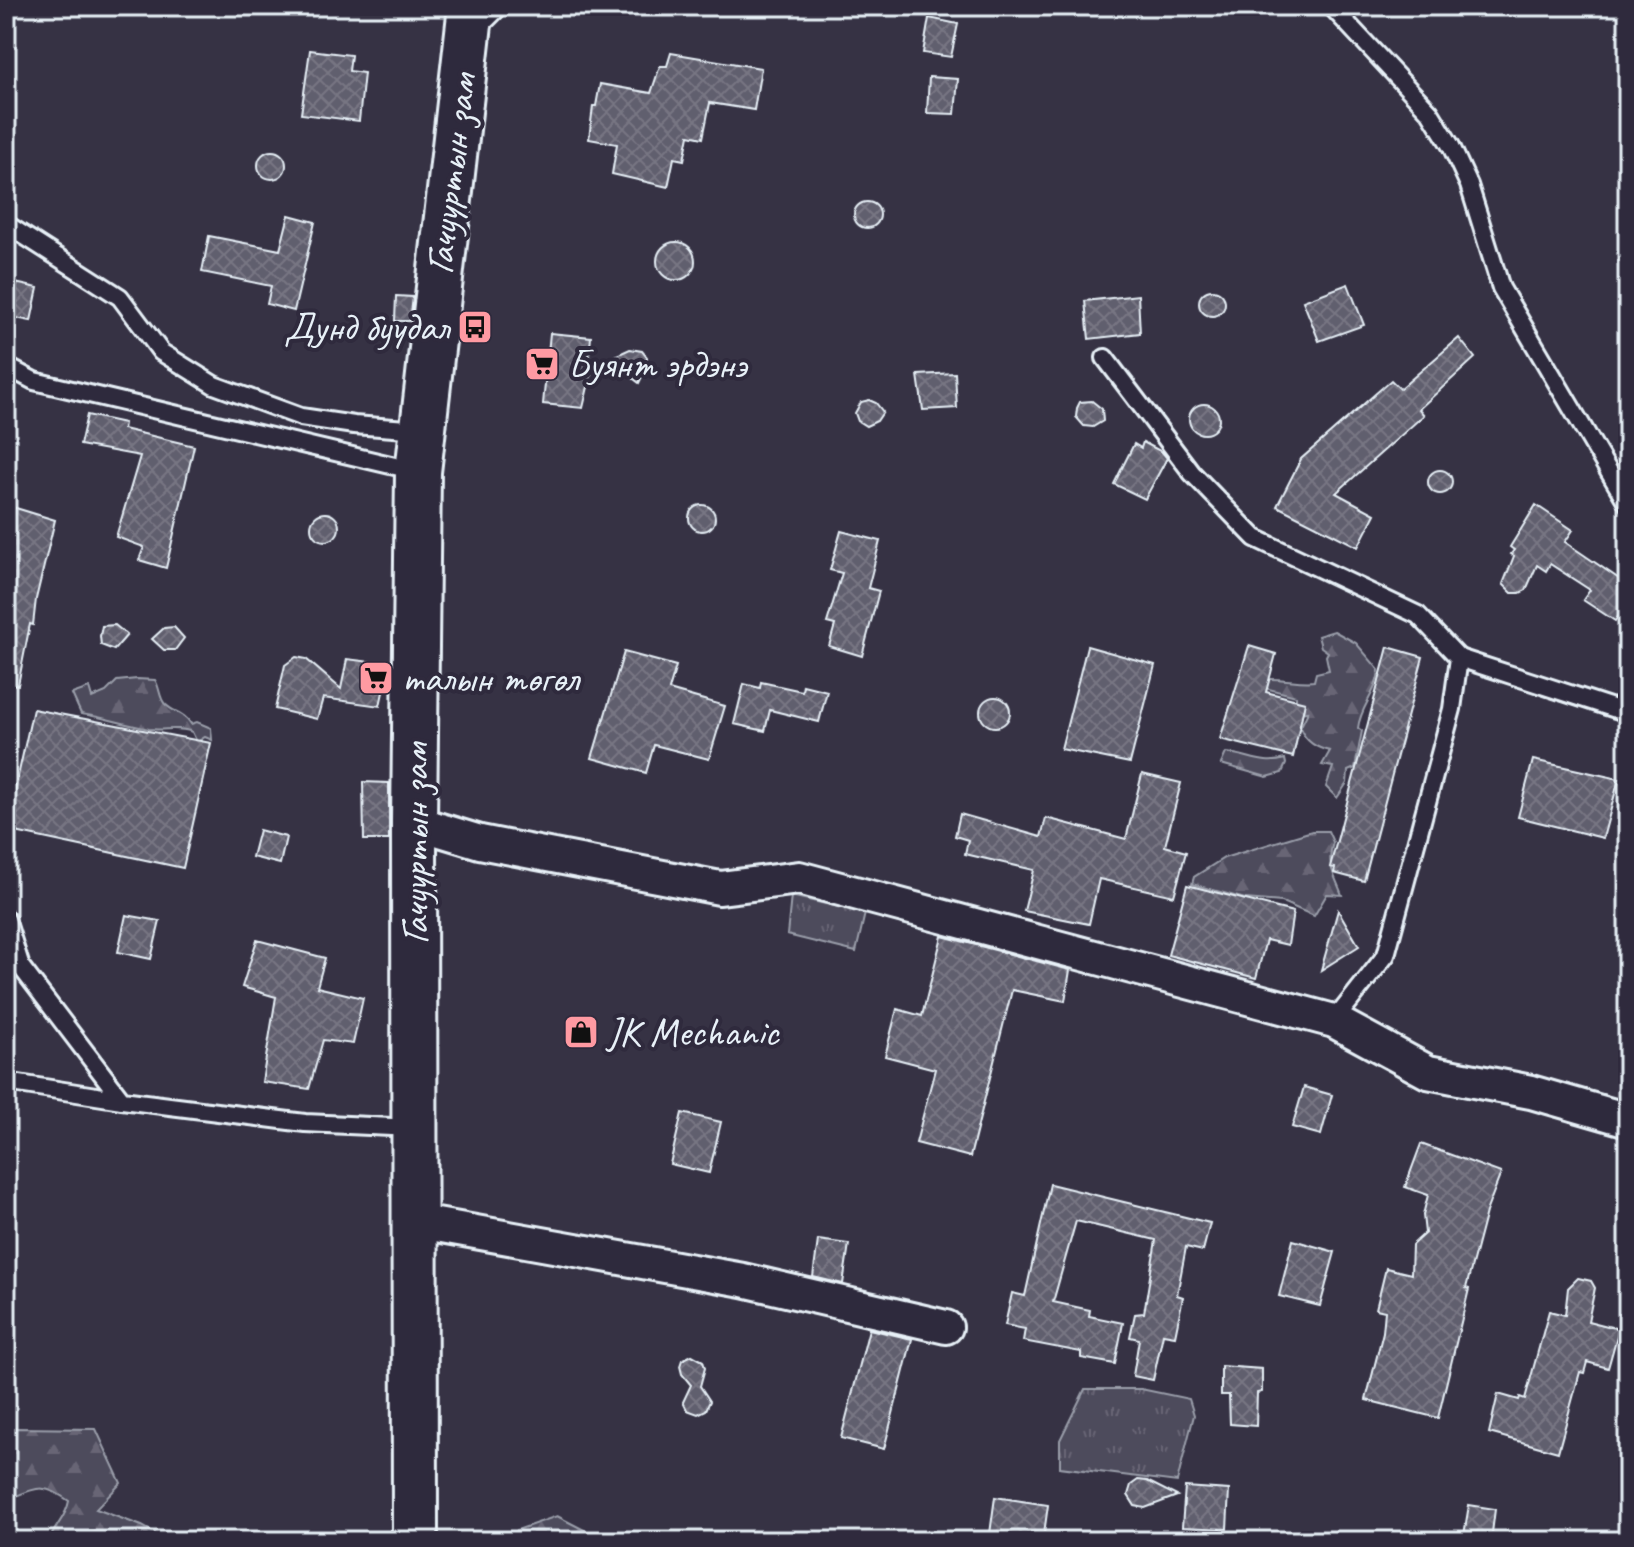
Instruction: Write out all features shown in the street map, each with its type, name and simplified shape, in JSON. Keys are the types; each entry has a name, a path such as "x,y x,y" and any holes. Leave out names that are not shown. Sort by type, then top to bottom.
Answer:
{"main road":[{"name":"Гачууртын зам","path":"415,1541 414,822 419,451 469,22"}],"street":[{"path":"414,822 480,842 720,888 799,878 1334,1021 1428,1072 1531,1092 1628,1120"},
{"path":"414,1221 743,1280 946,1327"}],"lane":[{"path":"469,22 500,6"},
{"path":"1331,6 1430,112 1451,146 1469,185 1501,288 1628,504"},
{"path":"6,224 120,297 161,352 214,385 301,417 354,425 419,451"},
{"path":"1105,358 1192,473 1255,538 1418,615 1459,658 1628,713"},
{"path":"6,366 34,381 419,451"},
{"path":"1334,1021 1386,955 1452,709 1459,658"},
{"path":"6,919 21,967 122,1100"},
{"path":"6,1082 305,1123 415,1128"}],"green space":[{"path":"1334,631 1356,643 1379,670 1376,685 1359,720 1358,728 1362,731 1355,768 1348,771 1347,783 1337,798 1326,787 1333,767 1322,765 1330,751 1312,744 1300,728 1308,712 1296,713 1296,696 1261,687 1267,679 1314,681 1316,673 1329,670 1328,652 1321,647 1318,636"},
{"path":"155,680 165,704 191,724 197,722 211,728 212,740 205,737 197,742 192,732 186,730 149,729 81,714 72,694 89,688 92,698 106,692 117,681"},
{"path":"1226,753 1262,760 1285,759 1286,764 1282,773 1267,777 1221,764"},
{"path":"1312,831 1328,831 1333,842 1330,857 1332,869 1342,895 1327,894 1314,916 1282,902 1245,899 1192,884 1194,877 1224,858"},
{"path":"791,896 865,913 856,952 787,935"},
{"path":"1085,1389 1141,1389 1189,1399 1194,1415 1177,1482 1060,1467 1060,1440"},
{"path":"14,1428 96,1429 121,1483 96,1509 142,1526 169,1541 49,1541 69,1501 47,1489 28,1491 11,1498 6,1491"},
{"path":"557,1516 588,1532 618,1535 621,1541 512,1541 517,1530"}],"building":[{"path":"929,18 958,24 951,57 923,53"},
{"path":"310,50 351,55 349,71 364,73 359,121 301,114"},
{"path":"671,53 761,68 754,110 710,103 703,138 689,135 684,160 674,158 668,187 612,174 617,144 589,139 593,106 596,106 600,84 651,93 660,66 667,66"},
{"path":"929,77 958,79 955,114 927,113"},
{"path":"272,151 282,155 286,165 282,175 272,179 262,175 258,165 262,155"},
{"path":"867,202 876,206 880,215 876,224 867,228 858,224 854,215 858,206"},
{"path":"289,215 315,222 294,311 267,304 271,286 202,272 209,236 280,250"},
{"path":"676,242 690,247 695,261 690,275 676,280 662,275 657,261 662,247"},
{"path":"6,281 38,288 31,321 6,316"},
{"path":"1348,284 1364,325 1319,341 1303,301"},
{"path":"1212,290 1221,294 1225,303 1221,312 1212,316 1203,312 1199,303 1203,294"},
{"path":"1138,295 1140,333 1089,339 1085,301"},
{"path":"396,296 413,297 410,321 395,321"},
{"path":"550,333 591,337 588,368 593,366 583,408 543,404"},
{"path":"1459,338 1475,358 1419,409 1424,415 1336,493 1375,514 1358,547 1277,506 1301,459 1391,380 1400,389"},
{"path":"630,349 642,351 647,357 647,366 639,383 608,359"},
{"path":"955,373 957,408 923,410 918,375"},
{"path":"869,400 883,412 877,421 866,426 858,421 855,413 861,402"},
{"path":"1092,401 1102,409 1103,421 1093,427 1084,426 1076,417 1077,408 1080,402"},
{"path":"1204,404 1215,408 1219,419 1215,430 1204,434 1193,430 1189,419 1193,408"},
{"path":"87,415 124,423 123,429 194,446 166,568 139,560 144,547 116,537 140,456 80,445"},
{"path":"1143,442 1167,458 1145,499 1114,484 1134,444 1141,448"},
{"path":"1440,470 1449,473 1452,482 1449,491 1440,494 1431,491 1428,482 1431,473"},
{"path":"6,505 55,520 18,685 6,684"},
{"path":"702,505 711,509 715,518 711,527 702,531 693,527 689,518 693,509"},
{"path":"1536,505 1573,530 1565,542 1628,585 1628,603 1615,621 1583,600 1590,590 1550,564 1546,571 1537,565 1526,590 1520,593 1512,593 1503,584 1514,556 1511,554 1514,550 1510,547"},
{"path":"325,513 335,517 339,527 335,537 325,541 315,537 311,527 315,517"},
{"path":"841,531 880,541 868,588 879,591 862,656 829,646 835,625 827,623 842,573 830,570"},
{"path":"115,625 127,635 114,650 101,645 100,636 102,626"},
{"path":"174,627 184,638 175,650 164,650 152,639 164,628"},
{"path":"1087,646 1155,665 1130,763 1061,749"},
{"path":"1249,646 1276,654 1266,692 1305,702 1293,757 1220,739"},
{"path":"1388,647 1423,657 1364,881 1334,873 1335,868 1330,867"},
{"path":"624,652 676,666 669,690 725,706 709,759 654,745 646,773 592,758"},
{"path":"296,657 306,659 341,689 347,659 389,664 380,706 323,698 317,719 275,709 285,665"},
{"path":"761,682 802,691 803,685 827,691 819,722 770,710 765,731 734,724 744,684 760,688"},
{"path":"995,697 1001,698 1009,706 1009,718 1001,726 995,727 989,726 981,718 980,712 981,706 989,698"},
{"path":"33,709 211,743 183,868 6,830"},
{"path":"1533,760 1619,779 1603,838 1518,817"},
{"path":"1142,774 1181,783 1165,846 1186,852 1174,896 1099,879 1089,924 1024,911 1034,870 965,854 968,840 955,836 960,814 1041,837 1046,818 1126,839"},
{"path":"363,782 389,783 389,840 364,840"},
{"path":"259,830 286,837 280,864 252,857"},
{"path":"1187,885 1293,912 1288,945 1266,940 1256,978 1168,955"},
{"path":"1338,910 1359,946 1321,970"},
{"path":"126,915 160,921 151,959 118,952"},
{"path":"942,936 1070,970 1065,1001 1012,990 970,1157 916,1143 935,1069 885,1056 897,1009 922,1016"},
{"path":"257,940 325,958 317,987 363,998 353,1044 323,1040 309,1089 262,1082 276,997 242,987"},
{"path":"1304,1087 1332,1095 1321,1135 1292,1127"},
{"path":"682,1113 721,1122 709,1173 670,1164"},
{"path":"1421,1144 1501,1173 1486,1212 1466,1288 1469,1289 1438,1418 1366,1400 1383,1332 1385,1311 1376,1309 1386,1268 1411,1274 1412,1245 1425,1233 1423,1215 1428,1195 1405,1187"},
{"path":"1050,1184 1210,1223 1203,1251 1186,1247 1177,1295 1183,1297 1175,1336 1163,1334 1153,1380 1133,1376 1139,1339 1130,1337 1135,1314 1144,1313 1156,1240 1076,1221 1053,1302 1090,1310 1089,1316 1123,1323 1115,1364 1081,1358 1081,1352 1023,1341 1025,1329 1005,1325 1012,1293 1025,1296"},
{"path":"818,1240 849,1244 843,1284 813,1277"},
{"path":"1293,1240 1335,1252 1320,1306 1279,1296"},
{"path":"1578,1278 1591,1281 1595,1288 1588,1321 1619,1329 1608,1368 1587,1362 1584,1373 1580,1372 1558,1452 1489,1433 1498,1394 1525,1399 1549,1311 1565,1315 1568,1288"},
{"path":"869,1329 912,1339 884,1449 841,1438"},
{"path":"692,1355 703,1361 705,1368 700,1386 710,1401 706,1410 698,1414 687,1410 683,1402 691,1385 680,1366 682,1360"},
{"path":"1221,1366 1262,1369 1262,1392 1257,1393 1256,1426 1230,1424 1229,1395 1221,1395"},
{"path":"1138,1480 1147,1481 1177,1496 1145,1508 1135,1506 1128,1495 1131,1485"},
{"path":"1185,1487 1229,1490 1227,1529 1182,1527"},
{"path":"995,1497 1048,1505 1043,1541 989,1541"},
{"path":"1469,1505 1495,1509 1491,1541 1463,1541"}],"place":[{"name":"Дунд буудал","path":"475,327"},
{"name":"Буянт эрдэнэ","path":"542,364"},
{"name":"талын төгөл","path":"376,678"},
{"name":"JK Mechanic","path":"581,1032"}]}
